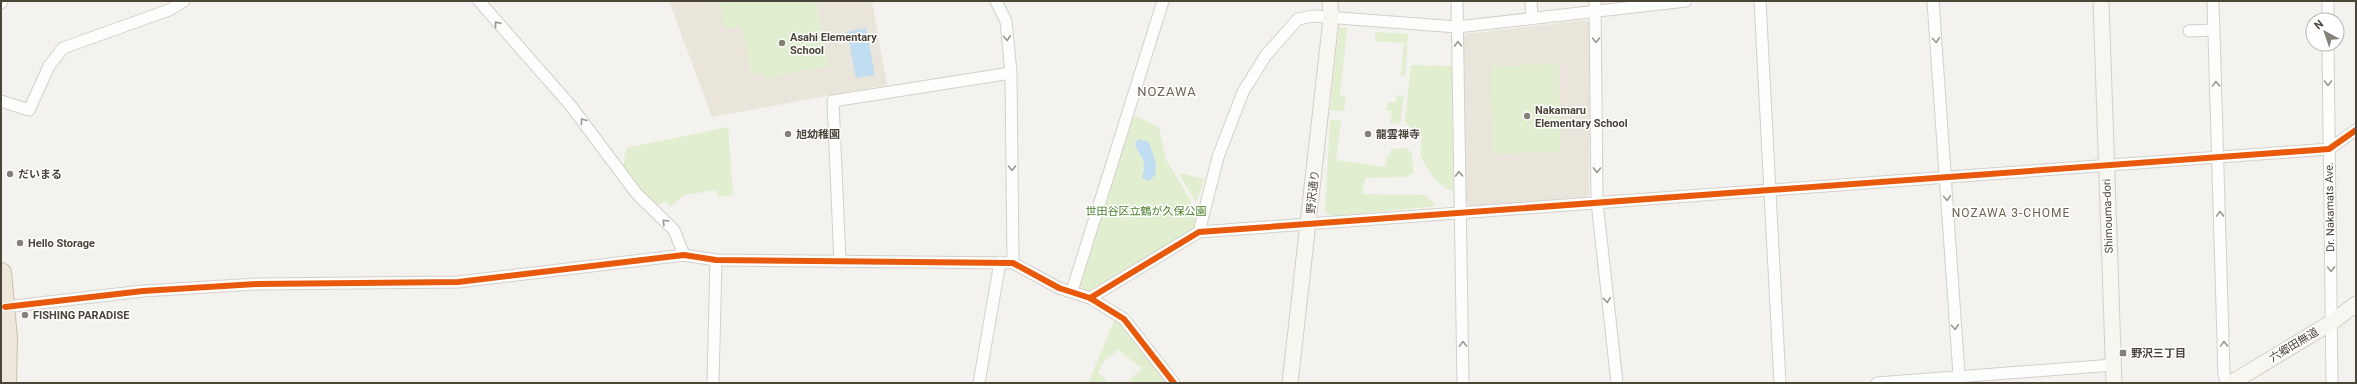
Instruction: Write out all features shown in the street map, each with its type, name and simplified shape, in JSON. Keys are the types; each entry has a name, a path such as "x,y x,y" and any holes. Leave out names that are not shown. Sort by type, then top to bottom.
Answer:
{"highway":[{"path":"1,273 5,308 6,383"}],"street":[{"path":"1,101 30,110 49,66 63,48 169,10 184,1"},
{"path":"479,1 566,100 637,194 674,230 684,255"},
{"path":"996,1 1006,21 1011,73 1013,263"},
{"path":"1072,292 1163,1"},
{"name":"野沢通り","path":"1290,383 1310,224 1331,19 1330,1"},
{"path":"1457,1 1459,213 1463,383"},
{"path":"1531,1 1532,18"},
{"path":"1199,232 1218,157 1243,92 1266,54 1298,19 1313,16 1331,19 1457,27 1532,18 1596,6 1686,1"},
{"path":"1760,1 1780,383"},
{"path":"1933,1 1959,375"},
{"name":"Shimouma-dori","path":"2101,1 2114,383"},
{"path":"2213,1 2224,374 2227,383"},
{"path":"2328,1 2328,12"},
{"path":"1596,6 1597,202 1617,383"},
{"path":"2189,31 2214,30"},
{"name":"Dr. Nakamats Ave.","path":"2328,52 2332,383"},
{"path":"840,262 833,101 1011,73"},
{"path":"1090,298 1199,232 2328,149 2356,130"},
{"path":"5,308 143,291 257,284 458,282 684,255 716,260 1000,262 1013,263 1059,288 1090,298 1124,319 1174,383"},
{"path":"713,383 716,260"},
{"path":"979,383 1000,262"},
{"name":"六郷田無道","path":"2231,383 2332,322 2356,304"},
{"path":"1877,383 1959,375 2113,365"}],"shaded area":[{"name":"Asahi Elementary School","path":"669,1 872,1 887,85 712,117"},
{"name":"Nakamaru Elementary School","path":"1586,20 1590,24 1589,194 1585,198 1470,206 1466,202 1463,39 1466,34"}],"green space":[{"path":"719,1 816,1 829,66 763,79 761,72 751,74 742,26 725,29"},
{"path":"1339,28 1347,28 1340,96 1346,97 1344,111 1330,110"},
{"path":"1376,32 1408,34 1405,76 1401,76 1404,43 1375,41"},
{"path":"1559,64 1560,152 1493,154 1491,66"},
{"path":"1411,65 1452,66 1453,191 1443,186 1429,172 1420,154 1422,136 1414,133 1405,120"},
{"path":"1397,95 1404,96 1400,124 1390,123 1392,111 1386,110 1388,102 1396,102"},
{"name":"世田谷区立鶴が久保公園","path":"1130,113 1159,127 1166,160 1190,199 1198,230 1092,293 1076,289"},
{"path":"1330,120 1341,121 1336,160 1385,167 1387,156 1390,156 1391,149 1407,148 1412,154 1413,173 1406,177 1365,178 1362,194 1425,195 1437,206 1333,216 1325,212"},
{"path":"728,127 733,195 718,197 717,190 684,195 670,207 666,202 654,206 642,194 623,169 626,148"},
{"path":"1179,173 1205,179 1196,203"},
{"path":"1117,320 1127,328 1165,383 1126,383 1142,368 1118,350 1105,360 1098,372 1108,383 1088,383 1114,321"}],"water":[{"path":"866,28 875,75 856,78 847,32"},
{"path":"1139,139 1149,142 1156,164 1155,175 1149,181 1142,177 1144,165 1135,143"}],"cycle path":[{"path":"1090,298 1199,232 2329,149 2356,130"},
{"path":"5,307 143,291 257,284 458,282 684,255 716,260 1013,263 1059,288 1090,298 1124,319 1174,383"}],"place":[{"name":"Asahi Elementary School","path":"782,43"},
{"name":"Nakamaru Elementary School","path":"1527,116"},
{"name":"旭幼稚園","path":"788,134"},
{"name":"龍雲禅寺","path":"1368,134"},
{"name":"だいまる","path":"10,174"},
{"name":"Hello Storage","path":"20,243"},
{"name":"FISHING PARADISE","path":"25,315"},
{"name":"野沢三丁目","path":"2123,353"}],"district":[{"name":"NOZAWA","path":"1167,91"},
{"name":"NOZAWA 3-CHOME","path":"2011,213"}]}
